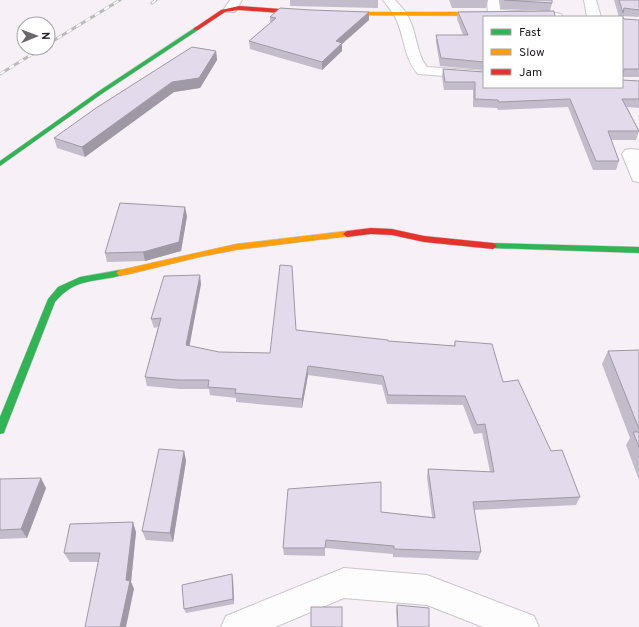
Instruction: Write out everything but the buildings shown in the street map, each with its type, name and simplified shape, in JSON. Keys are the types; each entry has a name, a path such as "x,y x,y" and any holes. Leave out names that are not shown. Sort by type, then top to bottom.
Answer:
{"street":[{"path":"389,0 401,15 414,57 419,67 423,71 483,75"},
{"path":"493,0 494,14"},
{"path":"590,0 594,16"},
{"path":"0,164 101,92 233,4 248,8 317,13"},
{"path":"331,14 494,14 535,16"},
{"path":"639,154 631,154 639,177"},
{"path":"0,430 51,301 61,289 84,279 146,269 200,254 288,240 371,231 392,232 424,239 496,246 639,250"},
{"path":"237,627 344,583 427,590 523,627"}],"railway":[{"path":"56,39 120,0"},
{"path":"152,3 156,0"},
{"path":"0,74 29,56"}],"traffic: fast":[{"path":"0,164 101,92 196,29"},
{"path":"493,246 639,250"},
{"path":"0,430 51,301 61,289 83,279 120,273"}],"traffic: slow":[{"path":"340,14 487,14"},
{"path":"120,273 236,247 347,234"}],"traffic: jam":[{"path":"196,29 223,11 239,8 307,13"},
{"path":"347,234 371,231 392,232 424,239 493,246"}]}
